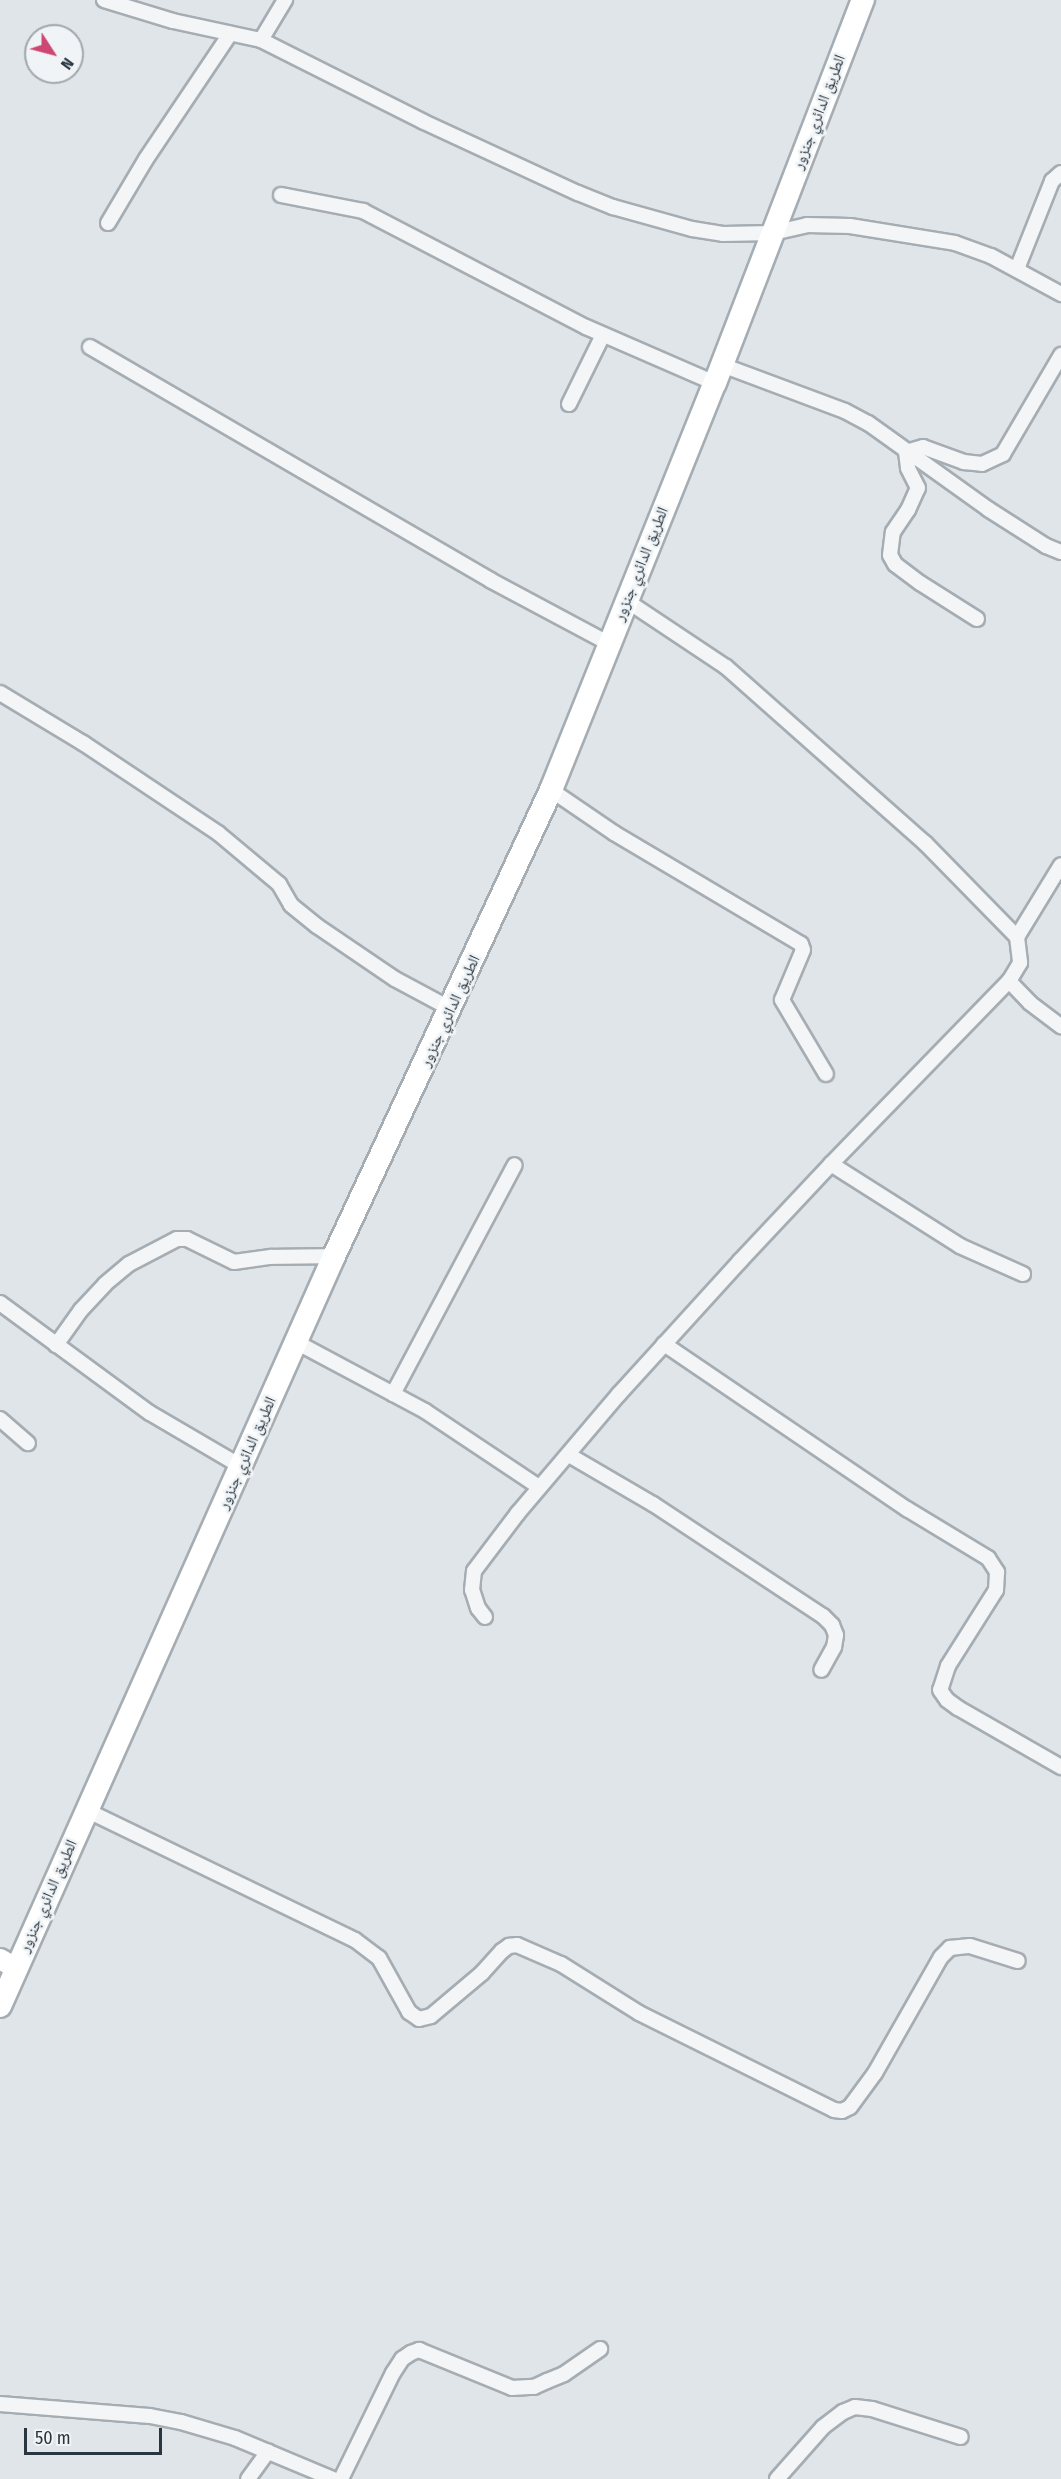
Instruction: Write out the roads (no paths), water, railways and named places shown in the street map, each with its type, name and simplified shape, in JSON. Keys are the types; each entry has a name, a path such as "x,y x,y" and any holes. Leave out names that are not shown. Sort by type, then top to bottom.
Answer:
{"main road":[{"name":"الطريق الدائري جنزور","path":"1,2000 8,1964 86,1809 242,1467 334,1256 451,1010 551,790 608,643 718,374 863,0"}],"street":[{"path":"104,0 172,21 261,40 424,122 587,197 692,229 723,234 773,233 807,225 850,226 955,243 1017,269 1061,294"},
{"path":"261,40 285,0"},
{"path":"108,223 146,159 230,34"},
{"path":"1017,269 1052,181 1061,173"},
{"path":"281,195 370,214 603,335 718,374 845,411 868,423 906,452 1046,546 1061,552"},
{"path":"568,404 603,335"},
{"path":"90,347 490,580 608,643"},
{"path":"906,452 923,447 964,462 982,464 1003,454 1061,355"},
{"path":"906,452 908,468 918,488 908,510 893,532 890,555 895,564 920,583 977,619"},
{"path":"485,1617 478,1608 472,1590 474,1571 539,1487 664,1344 831,1164 1009,981 1020,963 1017,937 905,823 726,667 627,601"},
{"path":"0,693 83,743 218,833 279,884 291,905 317,926 395,979 451,1010"},
{"path":"551,790 614,833 801,944 803,950 782,1000 826,1074"},
{"path":"1017,937 1061,865"},
{"path":"1009,981 1024,998 1061,1026"},
{"path":"831,1164 960,1246 1023,1274"},
{"path":"393,1394 515,1165"},
{"path":"56,1345 81,1310 105,1284 129,1264 157,1247 177,1239 197,1243 234,1262 271,1257 334,1256"},
{"path":"0,1303 150,1413 242,1467"},
{"path":"296,1342 425,1411 539,1487"},
{"path":"664,1344 897,1503 988,1558 997,1572 996,1590 948,1666 940,1690 946,1700 958,1708 1061,1767"},
{"path":"0,1419 28,1443"},
{"path":"569,1455 662,1510 823,1616 832,1625 836,1635 834,1647 821,1670"},
{"path":"86,1809 355,1940 379,1958 409,2012 419,2019 431,2016 482,1973 502,1951 509,1946 517,1945 561,1964 639,2013 834,2110 842,2111 849,2107 875,2073 941,1957 950,1948 970,1946 1018,1961"},
{"path":"341,2479 393,2373 402,2359 411,2353 419,2350 512,2388 534,2387 564,2374 600,2349"},
{"path":"0,2404 150,2416 181,2422 268,2451 333,2479"},
{"path":"777,2479 823,2427 843,2412 855,2407 872,2409 961,2437"},
{"path":"248,2479 268,2451"}]}
